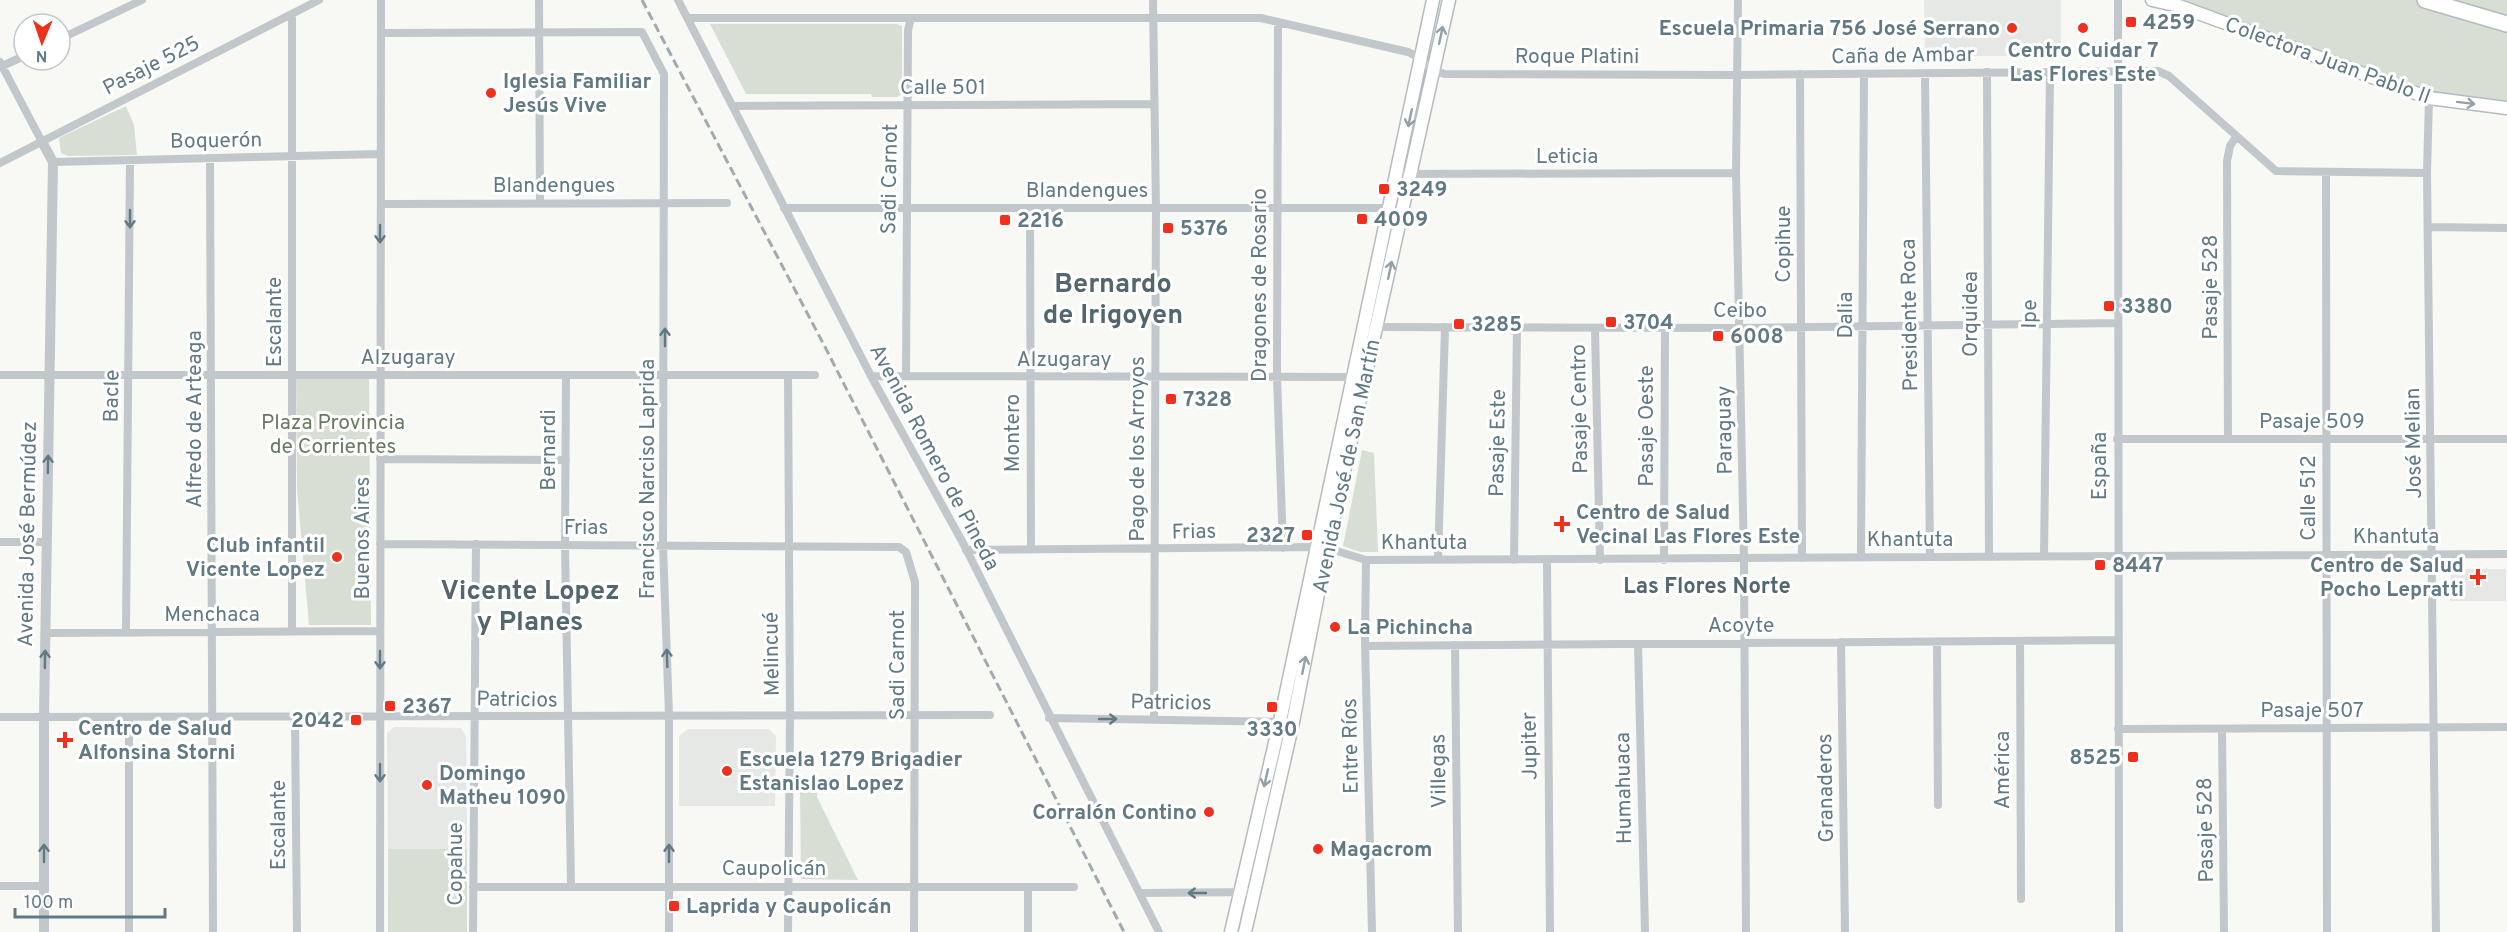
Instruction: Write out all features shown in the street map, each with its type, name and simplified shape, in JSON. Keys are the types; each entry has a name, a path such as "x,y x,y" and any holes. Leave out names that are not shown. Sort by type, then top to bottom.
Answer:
{"highway":[{"path":"2425,0 2507,24"},
{"path":"2436,0 2507,14"}],"main road":[{"name":"Avenida José de San Martín","path":"1359,377 1377,327 1433,0"},
{"name":"Avenida José de San Martín","path":"1231,932 1359,377 1364,327 1390,207 1404,174 1433,71 1449,0"},
{"name":"Colectora Juan Pablo II","path":"2152,0 2179,6 2429,98 2507,108"},
{"name":"Avenida José de San Martín","path":"1245,932 1293,722 1321,547"}],"street":[{"path":"72,33 142,0"},
{"name":"Pasaje 525","path":"0,163 41,140 319,0"},
{"name":"Buenos Aires","path":"380,932 381,0"},
{"path":"539,0 540,203"},
{"name":"Avenida Romero de Pineda","path":"678,0 871,376 966,550 1159,932"},
{"name":"Pago de los Arroyos","path":"1153,0 1156,208 1154,719"},
{"name":"Paraguay","path":"1738,0 1736,173 1744,560 1746,932"},
{"name":"España","path":"2118,0 2119,932"},
{"name":"Escalante","path":"292,14 292,631"},
{"path":"688,18 1261,18 1408,52 1433,71"},
{"name":"Sadi Carnot","path":"906,376 908,30 911,18"},
{"name":"Dragones de Rosario","path":"1278,22 1277,377 1283,548"},
{"path":"381,33 540,32"},
{"name":"Francisco Narciso Laprida","path":"540,32 642,32 664,74 663,545 669,716 669,932"},
{"path":"1,65 41,140"},
{"name":"Caña de Ambar","path":"1736,75 2119,70 2163,72 2276,171 2427,173"},
{"name":"Roque Platini","path":"1433,71 1445,74 1736,75"},
{"name":"Orquidea","path":"1987,72 1989,556"},
{"name":"Ipe","path":"2044,556 2050,72"},
{"name":"Presidente Roca","path":"1924,73 1930,557"},
{"name":"Copihue","path":"1800,74 1803,558"},
{"name":"Dalia","path":"1862,557 1864,74"},
{"name":"José Melian","path":"2429,98 2427,173 2436,932"},
{"name":"Calle 501","path":"733,106 1154,104"},
{"name":"Pasaje 528","path":"2228,439 2227,161 2230,146 2236,137"},
{"name":"Avenida José Bermúdez","path":"41,140 53,162 44,717 44,932"},
{"name":"Boquerón","path":"53,162 381,154"},
{"name":"Alfredo de Arteaga","path":"210,158 213,932"},
{"name":"Bacle","path":"126,632 130,375 130,160"},
{"name":"Calle 512","path":"2326,172 2327,932"},
{"name":"Leticia","path":"1404,174 1736,173"},
{"name":"Blandengues","path":"381,204 727,203"},
{"name":"Blandengues","path":"784,208 1390,207"},
{"name":"Montero","path":"1030,208 1031,549"},
{"path":"2428,227 2507,228"},
{"name":"Ceibo","path":"1364,327 1740,328 2117,323"},
{"path":"1438,560 1445,327"},
{"name":"Pasaje Este","path":"1514,560 1517,327"},
{"name":"Pasaje Centro","path":"1595,328 1600,560"},
{"name":"Pasaje Oeste","path":"1664,560 1665,328"},
{"name":"Alzugaray","path":"0,375 815,375"},
{"name":"Bernardi","path":"566,375 565,545 570,717 571,885"},
{"name":"Melincué","path":"788,375 790,715 788,932"},
{"name":"Alzugaray","path":"871,376 1359,377"},
{"name":"Pasaje 509","path":"2117,439 2507,439"},
{"path":"380,459 566,460"},
{"path":"0,542 47,542"},
{"name":"Frias","path":"380,544 899,547"},
{"name":"Copahue","path":"473,932 476,544"},
{"name":"Sadi Carnot","path":"899,547 906,552 915,582 914,932"},
{"name":"Khantuta","path":"1321,547 1366,560 1744,560 1989,556 2507,554"},
{"name":"Frias","path":"966,550 1321,547"},
{"name":"Entre Ríos","path":"1366,560 1365,646 1372,932"},
{"name":"Jupiter","path":"1547,560 1550,932"},
{"name":"Menchaca","path":"45,633 380,631"},
{"name":"Acoyte","path":"1365,646 2118,640"},
{"name":"América","path":"2020,641 2021,899"},
{"name":"Granaderos","path":"1841,642 1845,932"},
{"path":"1937,642 1938,805"},
{"name":"Humahuaca","path":"1638,644 1645,932"},
{"name":"Villegas","path":"1455,645 1458,932"},
{"name":"Patricios","path":"0,717 990,715"},
{"path":"129,717 129,932"},
{"name":"Escalante","path":"295,717 297,932"},
{"name":"Patricios","path":"1049,718 1293,722"},
{"name":"Pasaje 507","path":"2118,729 2507,727"},
{"name":"Pasaje 528","path":"2222,729 2224,932"},
{"path":"0,886 44,886"},
{"name":"Caupolicán","path":"473,886 1074,886"},
{"path":"1028,887 1028,932"},
{"path":"1140,892 1254,892"}],"shaded area":[{"name":"Escuela Primaria 756 José Serrano","path":"1924,0 2061,0 2061,56 1925,56"},
{"name":"Centro de Salud Pocho Lepratti","path":"2451,569 2506,569 2506,601 2450,601"},
{"name":"Domingo Matheu 1090","path":"394,727 461,728 466,737 467,849 388,849 387,733"},
{"name":"Escuela 1279 Brigadier Estanislao Lopez","path":"688,729 769,729 776,736 775,806 679,806 679,736"}],"green space":[{"path":"2152,0 2507,0 2507,108 2429,98"},
{"path":"710,24 897,24 902,26 902,94 897,97 872,97 871,94 746,94"},
{"path":"126,106 134,125 137,155 68,156 61,153 59,138"},
{"name":"Plaza Provincia de Corrientes","path":"296,378 369,379 371,625 309,625 297,489"},
{"path":"1362,450 1374,453 1378,552 1360,552 1343,546"},
{"path":"800,790 817,790 817,797 858,880 801,879"},
{"path":"388,849 467,849 467,932 388,932"}],"railway":[{"path":"642,0 824,345 1124,932"}],"place":[{"name":"4259","path":"2131,22"},
{"name":"Escuela Primaria 756 José Serrano","path":"2012,28"},
{"name":"Centro Cuidar 7 Las Flores Este","path":"2083,28"},
{"name":"Iglesia Familiar Jesús Vive","path":"491,93"},
{"name":"3249","path":"1384,189"},
{"name":"4009","path":"1362,219"},
{"name":"2216","path":"1005,220"},
{"name":"5376","path":"1168,228"},
{"name":"3380","path":"2109,306"},
{"name":"3704","path":"1611,322"},
{"name":"3285","path":"1459,324"},
{"name":"6008","path":"1718,336"},
{"name":"7328","path":"1171,399"},
{"name":"Centro de Salud Vecinal Las Flores Este","path":"1562,524"},
{"name":"2327","path":"1307,535"},
{"name":"Club infantil Vicente Lopez","path":"337,557"},
{"name":"8447","path":"2100,565"},
{"name":"Centro de Salud Pocho Lepratti","path":"2478,577"},
{"name":"La Pichincha","path":"1335,627"},
{"name":"2367","path":"390,706"},
{"name":"3330","path":"1272,707"},
{"name":"2042","path":"356,720"},
{"name":"Centro de Salud Alfonsina Storni","path":"65,740"},
{"name":"8525","path":"2133,757"},
{"name":"Escuela 1279 Brigadier Estanislao Lopez","path":"727,771"},
{"name":"Domingo Matheu 1090","path":"427,785"},
{"name":"Corralón Contino","path":"1209,812"},
{"name":"Magacrom","path":"1318,849"},
{"name":"Laprida y Caupolicán","path":"674,906"}],"district":[{"name":"Bernardo de Irigoyen","path":"1113,298"},
{"name":"Las Flores Norte","path":"1707,585"},
{"name":"Vicente Lopez y Planes","path":"530,606"}]}
